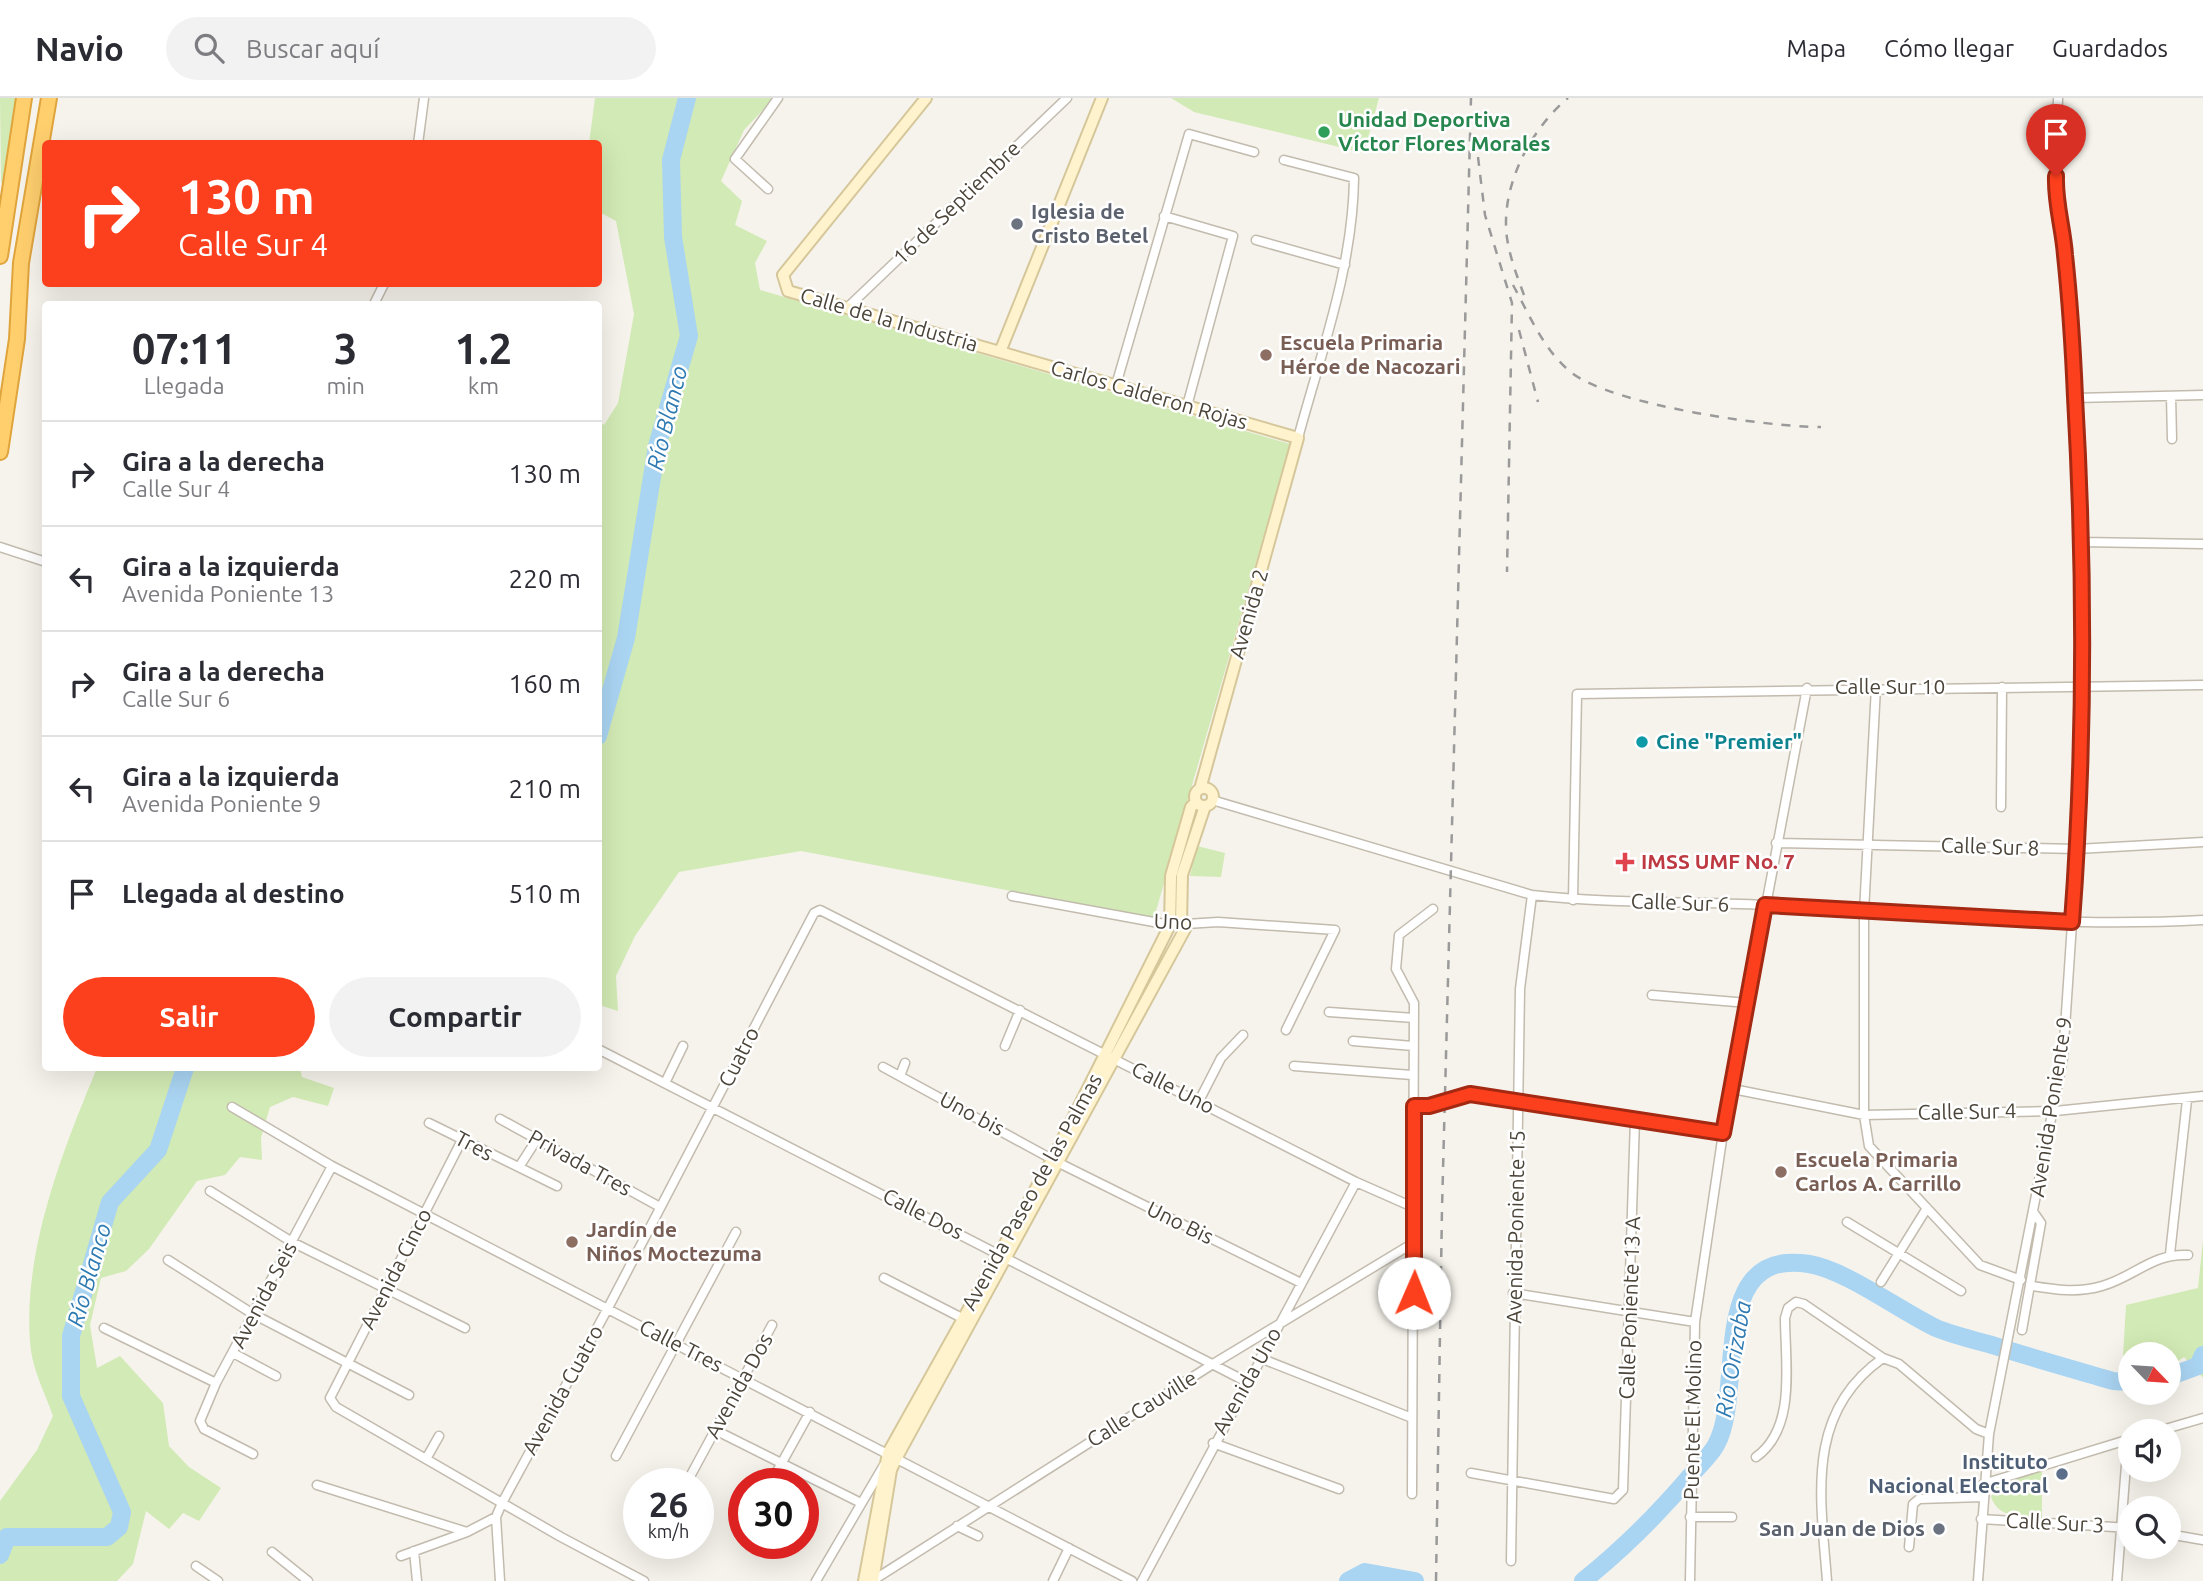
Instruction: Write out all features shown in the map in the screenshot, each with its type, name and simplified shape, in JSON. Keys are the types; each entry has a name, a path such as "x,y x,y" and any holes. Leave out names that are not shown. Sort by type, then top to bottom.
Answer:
{"highway":[{"path":"0,256 24,98"},
{"path":"42,140 49,98"},
{"path":"45,140 56,98"},
{"path":"0,452 18,340 22,262 42,143"},
{"path":"38,169 42,153"}],"street":[{"path":"419,140 424,98"},
{"path":"768,189 735,159 778,98"},
{"name":"Calle de la Industria","path":"926,98 783,275 783,282 788,291 1000,352"},
{"name":"16 de Septiembre","path":"847,308 1067,98"},
{"path":"1000,352 1102,98"},
{"name":"Avenida Poniente 9","path":"1978,1581 1982,1497 1989,1434 2055,1111 2063,1058 2077,849 2082,686 2081,542 2076,398 2065,251 2055,202 2058,98"},
{"path":"1116,385 1189,134 1254,152"},
{"path":"1284,160 1354,178 1353,225 1345,265 1298,439"},
{"path":"1164,216 1233,236 1187,406"},
{"path":"1256,240 1345,265"},
{"name":"Carlos Calderon Rojas","path":"1000,352 1298,439"},
{"path":"2076,398 2203,395"},
{"path":"2171,396 2172,439"},
{"name":"Avenida 2","path":"1200,789 1298,439"},
{"path":"2081,542 2203,544"},
{"path":"0,547 42,560"},
{"name":"Calle Sur 10","path":"1573,900 1577,694 1807,688 2203,684"},
{"path":"1876,687 1864,912 1864,1115 1869,1146 1980,1265 2021,1280"},
{"path":"2001,807 2002,687"},
{"name":"Puente El Molino","path":"1690,1581 1695,1322 1723,1133 1807,688"},
{"name":"Avenida Paseo de las Palmas","path":"1200,789 1195,796 1204,803"},
{"name":"Avenida Paseo de las Palmas","path":"864,1581 884,1465 893,1455 1056,1160 1111,1057 1175,925 1171,876 1191,807 1204,803"},
{"name":"Calle Sur 6","path":"1204,803 1532,895 1573,900 1765,905 2072,922 2203,920"},
{"name":"Calle Sur 8","path":"1776,843 2077,849 2203,842"},
{"name":"Avenida Poniente 15","path":"1511,1561 1514,1481 1513,1293 1520,989 1532,895"},
{"name":"Uno","path":"1012,896 1175,925 1218,922 1335,930 1286,1030"},
{"path":"1412,1494 1414,1003 1396,969 1399,935 1433,909"},
{"name":"Calle Uno","path":"820,910 1356,1182 1415,1208"},
{"name":"Cuatro","path":"660,1207 814,913 820,910"},
{"path":"1652,995 1748,1003"},
{"path":"1005,1046 1020,1010"},
{"path":"1329,1012 1414,1018"},
{"path":"1199,1101 1221,1058 1243,1035"},
{"path":"1353,1041 1413,1046"},
{"path":"664,1083 683,1046"},
{"name":"Calle Dos","path":"602,1051 1247,1382"},
{"path":"900,1076 905,1063"},
{"path":"1294,1066 1412,1075"},
{"name":"Uno bis","path":"883,1067 1056,1160"},
{"name":"Calle Sur 4","path":"1733,1089 1864,1115 2055,1111 2203,1097"},
{"path":"1414,1106 1429,1106 1462,1094 1723,1133"},
{"path":"2170,1254 2187,1100"},
{"name":"Calle Tres","path":"232,1107 332,1166 1132,1581"},
{"name":"Privada Tres","path":"500,1119 660,1207"},
{"name":"Calle Poniente 13 A","path":"1514,1481 1614,1499 1620,1496 1623,1490 1635,1119"},
{"name":"Tres","path":"429,1123 557,1186"},
{"path":"519,1167 537,1139"},
{"name":"Avenida Cinco","path":"426,1459 336,1407 330,1398 462,1140"},
{"name":"Uno Bis","path":"1056,1160 1301,1283"},
{"name":"Avenida Seis","path":"253,1454 200,1426 216,1383 332,1166"},
{"name":"Avenida Uno","path":"1142,1581 1213,1443 1356,1182"},
{"path":"209,1191 292,1242 465,1328"},
{"name":"Avenida Cuatro","path":"500,1581 496,1517 660,1207"},
{"path":"1881,1282 1927,1208"},
{"path":"2022,1330 2032,1286 2041,1223 2034,1213"},
{"path":"1847,1222 1961,1292"},
{"path":"616,1456 736,1232"},
{"name":"Calle Cauville","path":"875,1580 1280,1322 1415,1242"},
{"name":"Avenida Paseo de las Palmas","path":"875,1580 893,1455 962,1318 1002,1254"},
{"path":"2032,1286 2067,1292 2104,1286 2170,1254 2188,1255"},
{"path":"169,1260 253,1314 410,1395"},
{"path":"884,1278 962,1318"},
{"path":"1513,1293 1695,1322"},
{"path":"1756,1457 1774,1441 1783,1415 1785,1318 1794,1303 1804,1304 1883,1358 1899,1364 1976,1429 1989,1434"},
{"name":"Avenida Dos","path":"695,1468 772,1325"},
{"path":"104,1328 216,1383"},
{"path":"233,1353 276,1376"},
{"path":"1260,1358 1412,1418"},
{"path":"1827,1581 1820,1475 1824,1444 1844,1398 1883,1358"},
{"path":"780,1468 810,1412"},
{"path":"2181,1424 2203,1418"},
{"path":"715,1430 860,1503"},
{"path":"439,1436 426,1459 644,1581"},
{"path":"1983,1484 2118,1442"},
{"path":"1213,1443 1339,1489"},
{"path":"816,1581 884,1465"},
{"path":"1471,1474 1514,1481"},
{"path":"317,1485 467,1532"},
{"path":"1909,1547 1913,1504 1919,1499 1982,1497"},
{"path":"401,1556 467,1532 496,1517"},
{"path":"1690,1517 1732,1517"},
{"name":"Calle Sur 3","path":"1981,1519 2118,1528"},
{"path":"957,1526 978,1536"},
{"path":"2181,1536 2203,1539"},
{"path":"1053,1581 1069,1548"},
{"path":"414,1551 417,1581"},
{"path":"272,1552 308,1581"},
{"path":"2117,1581 2120,1559"},
{"path":"196,1566 218,1581"},
{"path":"875,1580 890,1581"}],"green space":[{"path":"0,98 18,98 5,179 1,183"},
{"path":"595,98 774,98 744,130 721,181 742,201 735,225 767,241 755,263 760,290 1290,444 1154,918 801,851 679,872 635,936 616,976 618,1011 602,1006 602,423 604,425 618,403 634,314 616,221 602,214 602,140 590,140"},
{"name":"Unidad Deportiva Víctor Flores Morales","path":"1171,98 1379,98 1364,153 1194,112"},
{"path":"1197,846 1225,853 1221,877 1190,876"},
{"path":"96,1071 301,1071 302,1077 334,1088 328,1106 293,1097 270,1107 261,1138 262,1160 240,1157 225,1175 197,1181 149,1249 126,1271 101,1278 90,1325 97,1368 120,1356 163,1403 169,1446 189,1467 221,1488 199,1521 183,1513 169,1529 146,1511 133,1564 117,1581 0,1581 0,1501 37,1450 53,1416 37,1376 31,1351 29,1316 38,1243 70,1135"},
{"path":"2203,1240 2203,1378 2184,1357 2181,1359 2181,1342 2124,1342 2126,1305 2198,1288"},
{"path":"2042,1470 2042,1518 2012,1515 1999,1509 1991,1497 1997,1484"}],"waterway":[{"name":"Río Blanco","path":"602,722 626,638 657,446 689,336 673,237 671,160 687,98"},
{"name":"Río Blanco","path":"0,1555 7,1537 107,1537 119,1527 122,1512 71,1396 71,1336 110,1202 158,1150 184,1071"},
{"name":"Río Orizaba","path":"1583,1581 1654,1517 1714,1449 1724,1421 1735,1328 1742,1300 1755,1278 1776,1265 1809,1264 1824,1268 1856,1282 1943,1331 2118,1381"},
{"name":"Río Orizaba","path":"2181,1372 2198,1366 2203,1355"},
{"name":"Río Orizaba","path":"1348,1581 1365,1572 1415,1581"}],"railway":[{"path":"1436,1581 1442,1209 1471,98"},
{"path":"1524,295 1507,238 1508,199 1513,180 1530,143 1541,126 1568,98"},
{"path":"1478,157 1485,215 1512,303 1507,572"},
{"path":"1513,285 1553,354 1572,373 1592,385 1692,412 1765,423 1821,427"},
{"path":"1519,330 1538,402"}],"place":[{"name":"Unidad Deportiva Víctor Flores Morales","path":"1324,132"},
{"name":"Iglesia de Cristo Betel","path":"1017,224"},
{"name":"Escuela Primaria Héroe de Nacozari","path":"1266,355"},
{"name":"Cine \"Premier\"","path":"1642,742"},
{"name":"IMSS UMF No. 7","path":"1625,862"},
{"name":"Escuela Primaria Carlos A. Carrillo","path":"1781,1172"},
{"name":"Jardín de Niños Moctezuma","path":"572,1242"},
{"name":"Instituto Nacional Electoral","path":"2062,1474"},
{"name":"San Juan de Dios","path":"1939,1529"}],"route":[{"path":"1414,1293 1414,1106 1429,1106 1462,1094 1470,1094 1723,1133 1765,905 2072,922 2082,686 2081,542 2076,398 2065,251 2055,202 2056,176"}]}
